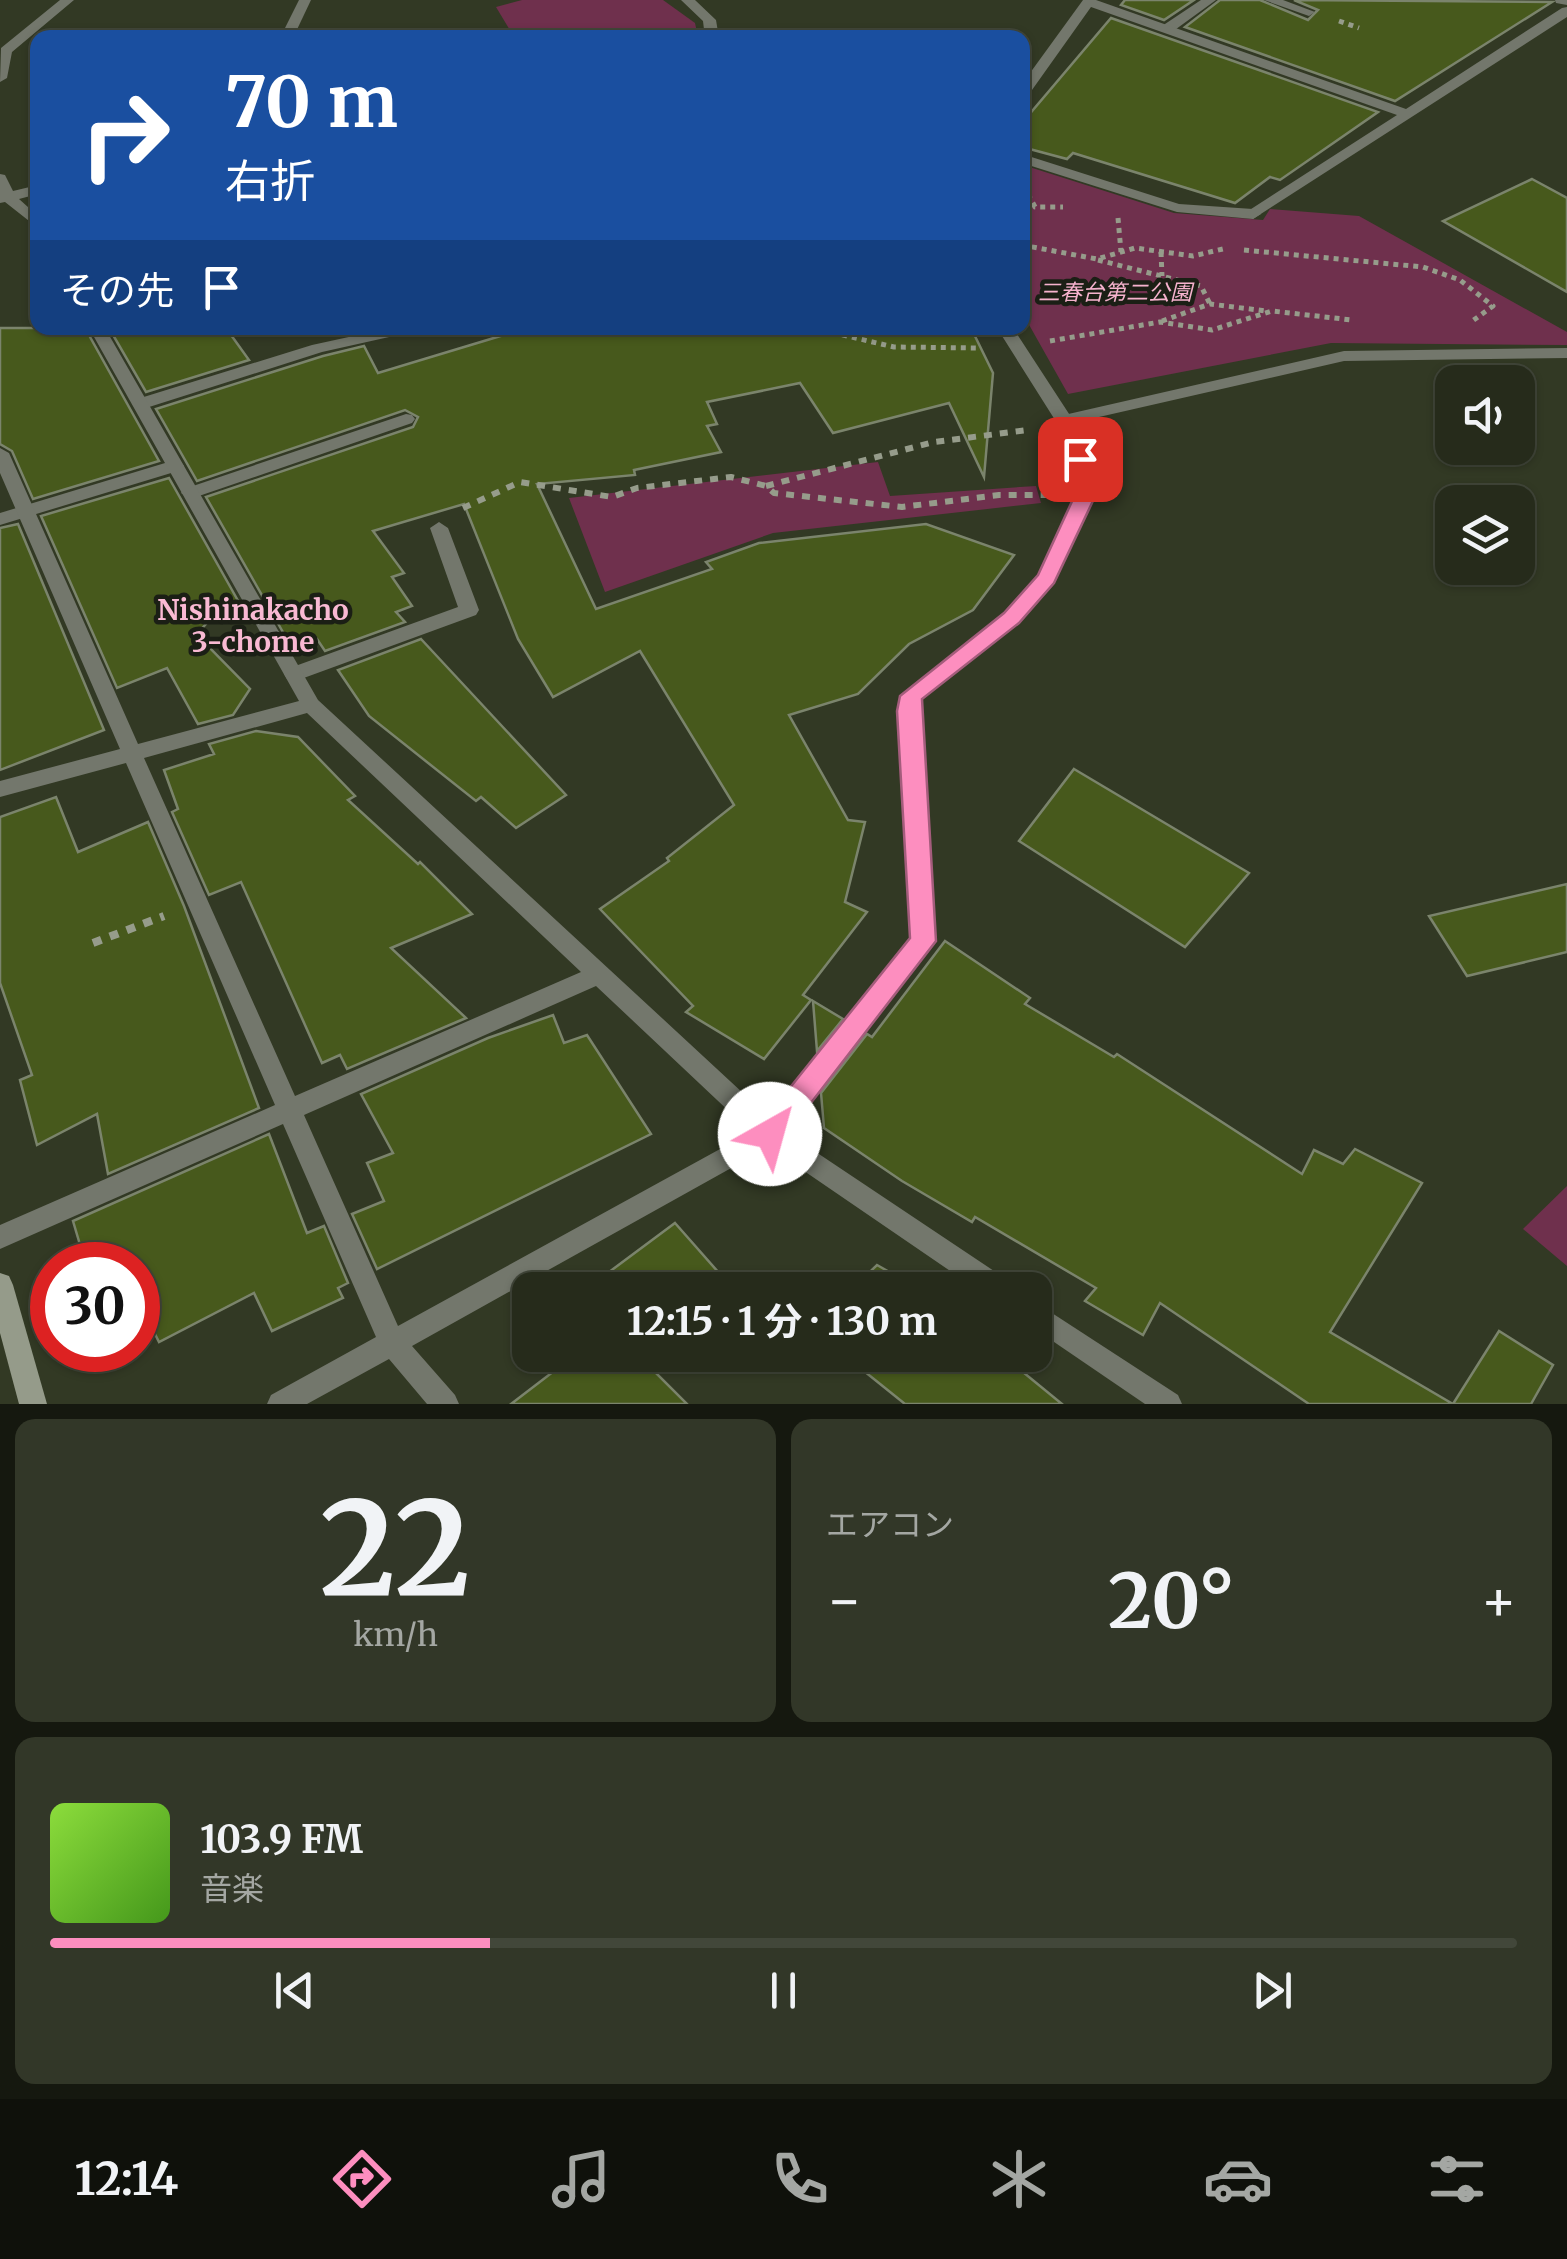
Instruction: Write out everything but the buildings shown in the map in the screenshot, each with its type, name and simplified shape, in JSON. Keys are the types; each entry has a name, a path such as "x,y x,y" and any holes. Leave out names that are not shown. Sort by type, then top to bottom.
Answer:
{"main road":[{"path":"0,1285 33,1404"}],"street":[{"path":"0,78 5,43 68,0"},
{"path":"290,30 305,0"},
{"path":"687,0 709,20 711,30"},
{"path":"1167,29 1210,0"},
{"path":"1270,0 1309,12"},
{"path":"1030,83 1089,1 1408,114"},
{"path":"1030,161 1176,208 1253,214 1567,11"},
{"path":"0,178 4,198 30,218"},
{"path":"4,198 30,191"},
{"path":"100,335 311,705 770,1134 973,1272"},
{"path":"140,404 318,348 378,335"},
{"path":"281,1404 770,1134 923,941 908,711 912,696 1012,618 1047,578 1090,484 1066,424 1011,337"},
{"path":"1066,424 1344,356 1567,352"},
{"path":"190,493 406,419"},
{"path":"0,453 392,1343 445,1404"},
{"path":"0,519 175,466"},
{"path":"294,674 469,610 439,528"},
{"path":"0,790 311,705"},
{"path":"0,1238 599,974"},
{"path":"1052,1326 1157,1402"}],"path":[{"path":"1118,215 1121,252"},
{"path":"1030,246 1201,286 1210,304"},
{"path":"1097,259 1135,248 1194,256 1222,248 1423,267 1460,280 1493,306 1460,331"},
{"path":"1162,252 1162,276"},
{"path":"1011,337 1160,322 1210,304 1366,321"},
{"path":"1160,322 1212,330 1272,312"},
{"path":"830,335 884,347 939,349"},
{"path":"766,486 784,477 872,454 1066,424"},
{"path":"439,528 460,509 520,482 612,497 637,488 731,478 766,486 774,493 902,507 999,495 1026,497 1034,493 1084,502"},
{"path":"93,943 198,903"}],"green space":[{"path":"522,0 663,0 695,23 696,30 510,30 496,7"},
{"name":"三春台第二公園","path":"1030,167 1174,213 1263,220 1270,209 1359,216 1567,332 1567,345 1331,343 1068,394 1030,326"},
{"path":"878,462 890,496 1036,486 1041,503 773,533 605,592 569,498"},
{"path":"1567,1186 1567,1266 1523,1229"}],"district":[{"name":"Nishinakacho 3-chome","path":"253,626"}],"route":[{"path":"770,1134 923,941 908,711 912,696 1012,618 1047,578 1074,527 1090,484 1080,459"}]}
